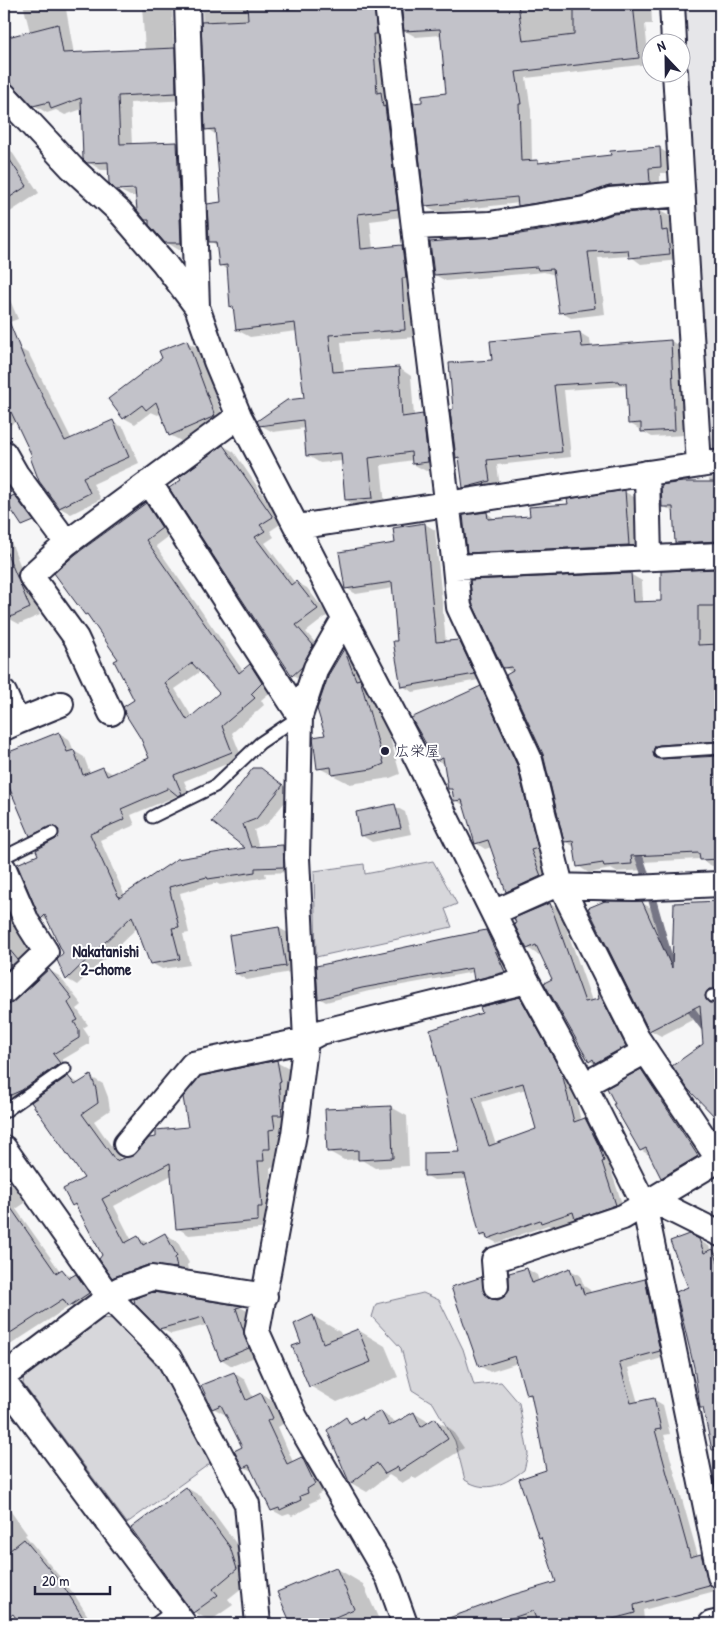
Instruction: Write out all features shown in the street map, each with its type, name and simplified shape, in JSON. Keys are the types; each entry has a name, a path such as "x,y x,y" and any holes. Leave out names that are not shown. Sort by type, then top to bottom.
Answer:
{"street":[{"path":"187,4 198,307 216,361 239,416 495,912 527,981 584,1085 644,1204 720,1576"},
{"path":"387,4 459,607 530,760 561,886 604,973 646,1051 720,1159 623,1217 494,1260 496,1286"},
{"path":"672,4 673,32"},
{"path":"297,527 709,464 682,194 676,82"},
{"path":"4,95 72,168 120,212 164,263 198,307"},
{"path":"414,227 490,224 585,209 610,200 682,194"},
{"path":"111,713 76,638 31,576 67,543 239,416"},
{"path":"4,453 16,474 67,543"},
{"path":"647,473 649,558"},
{"path":"149,482 300,716"},
{"path":"454,567 720,555"},
{"path":"344,618 316,668 300,716 298,858 306,1040 294,1134 257,1332 295,1417 389,1579 405,1624"},
{"path":"4,693 10,725 61,704"},
{"path":"4,869 27,922 46,952 4,992"},
{"path":"495,912 553,886 634,888 720,884"},
{"path":"126,1144 193,1064 306,1040 321,1032 527,981"},
{"path":"584,1085 646,1051"},
{"path":"4,1148 108,1297 169,1358 247,1504 258,1624"},
{"path":"644,1204 664,1206 720,1234"},
{"path":"4,1376 120,1289 152,1278 265,1296"},
{"path":"4,1382 171,1620"},
{"path":"710,1624 720,1622"}],"lane":[{"path":"152,817 215,786 260,743 300,716"},
{"path":"660,752 720,748"},
{"path":"4,857 52,833"},
{"path":"4,1112 64,1069"}],"shaded area":[{"path":"679,4 720,4 720,448 704,432 685,82 692,82 692,32 681,32"},
{"path":"433,861 457,904 445,909 452,927 316,957 314,871 364,864 365,874"},
{"path":"423,1293 439,1300 463,1349 474,1385 501,1382 519,1403 528,1454 524,1470 496,1486 481,1486 465,1480 455,1441 433,1403 412,1390 401,1348 372,1317 376,1304"},
{"path":"101,1318 116,1319 160,1370 212,1462 127,1523 23,1384 24,1371"}],"building":[{"path":"247,4 287,4 287,9 338,4 374,4 377,34 373,34 377,93 381,92 383,107 385,106 398,209 358,214 361,249 402,245 406,278 402,278 405,330 329,335 333,372 399,367 402,417 423,414 428,462 412,464 411,452 369,458 373,498 345,500 341,453 306,456 303,420 259,426 257,421 287,400 304,398 295,323 236,330 233,306 230,307 227,265 219,266 216,242 209,242 207,204 221,202 215,129 205,130 201,22 248,20"},
{"path":"401,4 518,4 523,41 574,35 574,4 633,4 639,58 516,72 521,104 519,104 521,161 538,160 538,163 611,155 610,151 660,147 661,167 649,168 650,183 609,186 582,196 518,206 517,197 425,206 413,103 422,102 422,96 446,93 440,29 404,31"},
{"path":"58,24 63,53 175,48 176,93 118,96 120,144 177,142 181,243 165,243 149,225 149,220 145,220 137,210 135,189 116,190 109,183 108,162 87,163 83,159 81,98 51,109 49,102 33,106 14,86 4,82 4,38"},
{"path":"4,151 27,186 4,201"},
{"path":"660,210 662,231 667,230 670,254 629,258 628,250 588,252 595,308 559,313 553,269 538,270 537,267 434,275 430,242 520,234 587,223 613,214"},
{"path":"4,309 25,361 65,441 113,420 129,457 83,477 90,493 59,508 39,481 30,457 32,456 11,412 4,416"},
{"path":"580,332 582,347 671,340 675,430 641,432 641,423 628,424 626,383 619,383 618,381 554,385 562,452 487,460 490,481 463,488 459,457 456,458 450,410 453,409 449,363 492,360 490,341"},
{"path":"187,340 215,416 169,436 156,402 146,410 142,405 123,419 108,399 162,358 159,351"},
{"path":"223,445 273,517 260,525 265,531 255,537 291,585 296,581 318,609 296,625 313,645 302,667 292,676 169,488 181,480 179,477"},
{"path":"683,482 720,482 720,541 675,543 673,507 662,507 661,485"},
{"path":"625,490 629,545 467,553 463,515 487,512 488,519 530,516 529,507 568,504 567,499"},
{"path":"14,495 34,521 22,526 5,500"},
{"path":"146,503 162,528 146,540 239,673 250,664 262,683 251,694 255,698 222,726 232,752 174,775 182,794 178,796 167,787 167,789 121,809 125,819 90,834 119,898 177,859 245,848 212,822 253,768 261,768 283,785 256,819 243,824 251,847 283,845 284,867 255,868 255,872 208,879 207,877 169,887 179,927 172,928 180,959 150,964 132,916 66,980 57,960 63,953 45,915 41,919 39,916 17,864 38,855 36,850 56,839 59,830 52,826 30,836 9,787 4,789 4,754 59,732 67,752 74,750 83,775 103,767 107,776 149,758 141,739 124,712 123,707 134,700 114,661 118,659 87,614 85,615 54,573 76,554","holes":["192,663 219,693 187,720 165,683"]},
{"path":"425,523 436,642 459,640 475,674 401,687 393,641 397,641 392,582 345,589 339,552 395,543 393,528"},
{"path":"4,546 30,608 4,620"},
{"path":"720,569 720,606 698,606 698,645 720,644 720,741 660,745 655,746 653,752 654,757 660,759 720,756 720,859 700,860 699,853 631,856 632,864 604,866 603,863 577,867 573,841 564,842 543,754 506,675 513,671 512,667 503,668 472,603 470,580 631,573 633,602 661,601 661,571"},
{"path":"344,649 356,680 360,679 384,764 372,769 332,775 331,767 317,769 313,737 325,735 317,709 329,674"},
{"path":"481,686 517,765 538,848 531,850 541,876 506,892 488,840 475,844 462,800 454,801 452,789 448,789 443,758 436,761 411,718"},
{"path":"395,804 401,828 360,836 356,812"},
{"path":"605,901 642,901 672,968 674,903 720,901 720,989 709,989 705,996 709,1003 720,1003 720,1122 688,1089 672,1066 703,1044 700,1005 649,1031 588,908"},
{"path":"550,903 585,1002 599,999 597,989 626,1046 595,1063 593,1059 589,1062 544,983 552,979 536,945 527,949 514,924 516,923 514,918"},
{"path":"279,927 286,966 235,974 229,935"},
{"path":"486,930 505,972 474,980 472,968 362,988 318,999 316,966"},
{"path":"4,943 18,960 4,973"},
{"path":"49,969 72,998 68,1003 78,1020 74,1022 79,1030 79,1038 53,1054 60,1063 22,1090 4,1098 4,1005 13,1002"},
{"path":"520,997 562,1073 574,1122 585,1118 599,1146 604,1161 602,1162 616,1205 575,1219 573,1212 541,1223 540,1220 487,1239 486,1234 480,1236 465,1174 424,1176 424,1153 460,1152 430,1030 482,1013 480,1007","holes":["523,1083 536,1129 489,1146 473,1097"]},
{"path":"277,1060 281,1082 279,1082 282,1115 273,1115 275,1129 269,1130 270,1149 263,1149 264,1161 258,1161 262,1207 258,1207 258,1221 176,1229 170,1163 102,1199 125,1243 138,1236 143,1245 165,1233 177,1256 175,1258 177,1268 148,1265 112,1278 99,1259 102,1255 75,1204 72,1206 63,1189 84,1178 31,1102 68,1076 75,1085 91,1075 98,1103 82,1114 116,1161 136,1153 149,1138 156,1137 156,1130 188,1127 183,1097 200,1076"},
{"path":"641,1069 698,1156 661,1178 646,1148 640,1151 613,1104 615,1104 607,1088"},
{"path":"391,1106 393,1158 358,1160 358,1150 327,1152 325,1109"},
{"path":"4,1198 56,1273 62,1269 69,1278 76,1274 89,1293 68,1307 63,1299 4,1337"},
{"path":"689,1234 699,1239 704,1253 713,1249 720,1267 720,1449 712,1450 703,1408 700,1408 694,1367 676,1292 688,1287 670,1241"},
{"path":"527,1268 532,1283 570,1268 576,1285 580,1283 584,1294 645,1279 660,1351 619,1362 631,1403 654,1398 661,1429 655,1430 690,1557 701,1554 709,1585 634,1605 635,1613 594,1624 538,1624 533,1611 495,1624 439,1624 438,1622 512,1595 556,1582 519,1479 546,1470 531,1394 526,1395 515,1356 479,1367 451,1287 482,1277 485,1294 491,1299 498,1300 509,1291 509,1273"},
{"path":"153,1292 243,1306 236,1308 249,1348 220,1360 203,1317 159,1329 135,1304 134,1299"},
{"path":"313,1315 323,1343 358,1329 371,1362 309,1387 292,1346 301,1343 294,1324"},
{"path":"234,1372 246,1400 261,1393 273,1418 267,1421 287,1464 302,1457 315,1484 307,1489 308,1493 300,1496 301,1500 280,1510 279,1508 271,1511 249,1465 243,1468 234,1451 242,1447 221,1405 212,1409 201,1385"},
{"path":"381,1411 389,1426 414,1412 421,1427 435,1418 448,1439 399,1471 398,1467 385,1474 377,1463 350,1484 327,1430 346,1417 350,1424 362,1417 363,1420"},
{"path":"186,1487 230,1547 237,1569 213,1589 218,1595 193,1613 131,1528"},
{"path":"24,1539 64,1587 87,1624 20,1624 13,1614 4,1621 4,1555"},
{"path":"336,1567 354,1609 319,1624 291,1624 277,1592"}],"waterway":[{"path":"636,848 645,874"},
{"path":"652,899 674,977"},
{"path":"686,1003 720,1048"}],"place":[{"name":"広栄屋","path":"385,751"}],"district":[{"name":"Nakatanishi 2-chome","path":"106,960"}]}
